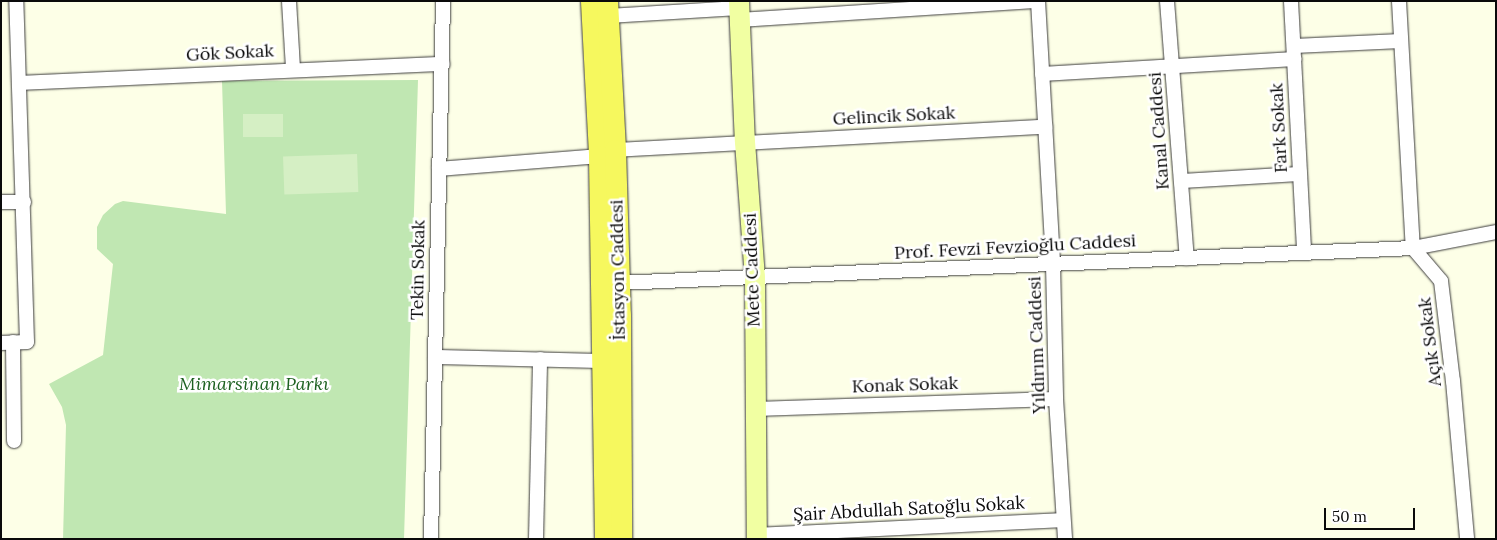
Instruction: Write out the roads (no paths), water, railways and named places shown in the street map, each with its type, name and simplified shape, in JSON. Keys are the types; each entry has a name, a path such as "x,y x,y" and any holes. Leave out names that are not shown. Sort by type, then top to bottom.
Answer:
{"main road":[{"name":"İstasyon Caddesi","path":"591,1 618,283 621,539"},
{"name":"İstasyon Caddesi","path":"604,539 603,361 608,9"}],"street":[{"path":"14,441 14,342 24,202 16,1"},
{"path":"289,1 293,69"},
{"name":"Tekin Sokak","path":"431,539 443,1"},
{"path":"608,9 739,10 1034,1"},
{"name":"Yıldırım Caddesi","path":"1038,1 1053,264 1056,399 1064,539"},
{"name":"Kanal Caddesi","path":"1167,1 1187,258"},
{"name":"Fark Sokak","path":"1291,1 1304,253"},
{"path":"1399,1 1413,248"},
{"name":"Mete Caddesi","path":"739,10 745,142 755,277 757,537"},
{"path":"1042,74 1172,67 1402,41"},
{"name":"Gök Sokak","path":"20,83 293,69 443,64"},
{"name":"Gelincik Sokak","path":"439,169 745,142 1045,127"},
{"path":"1181,181 1300,174"},
{"path":"1,202 24,202"},
{"name":"Prof. Fevzi Fevzioğlu Caddesi","path":"618,283 1413,248 1496,232"},
{"name":"Açık Sokak","path":"1413,248 1442,281 1467,539"},
{"path":"435,357 603,361"},
{"path":"536,539 540,359"},
{"name":"Konak Sokak","path":"755,409 1056,399"},
{"name":"Şair Abdullah Satoğlu Sokak","path":"757,537 1063,520"}],"park label":[{"name":"Mimarsinan Parkı","path":"254,384"}]}
